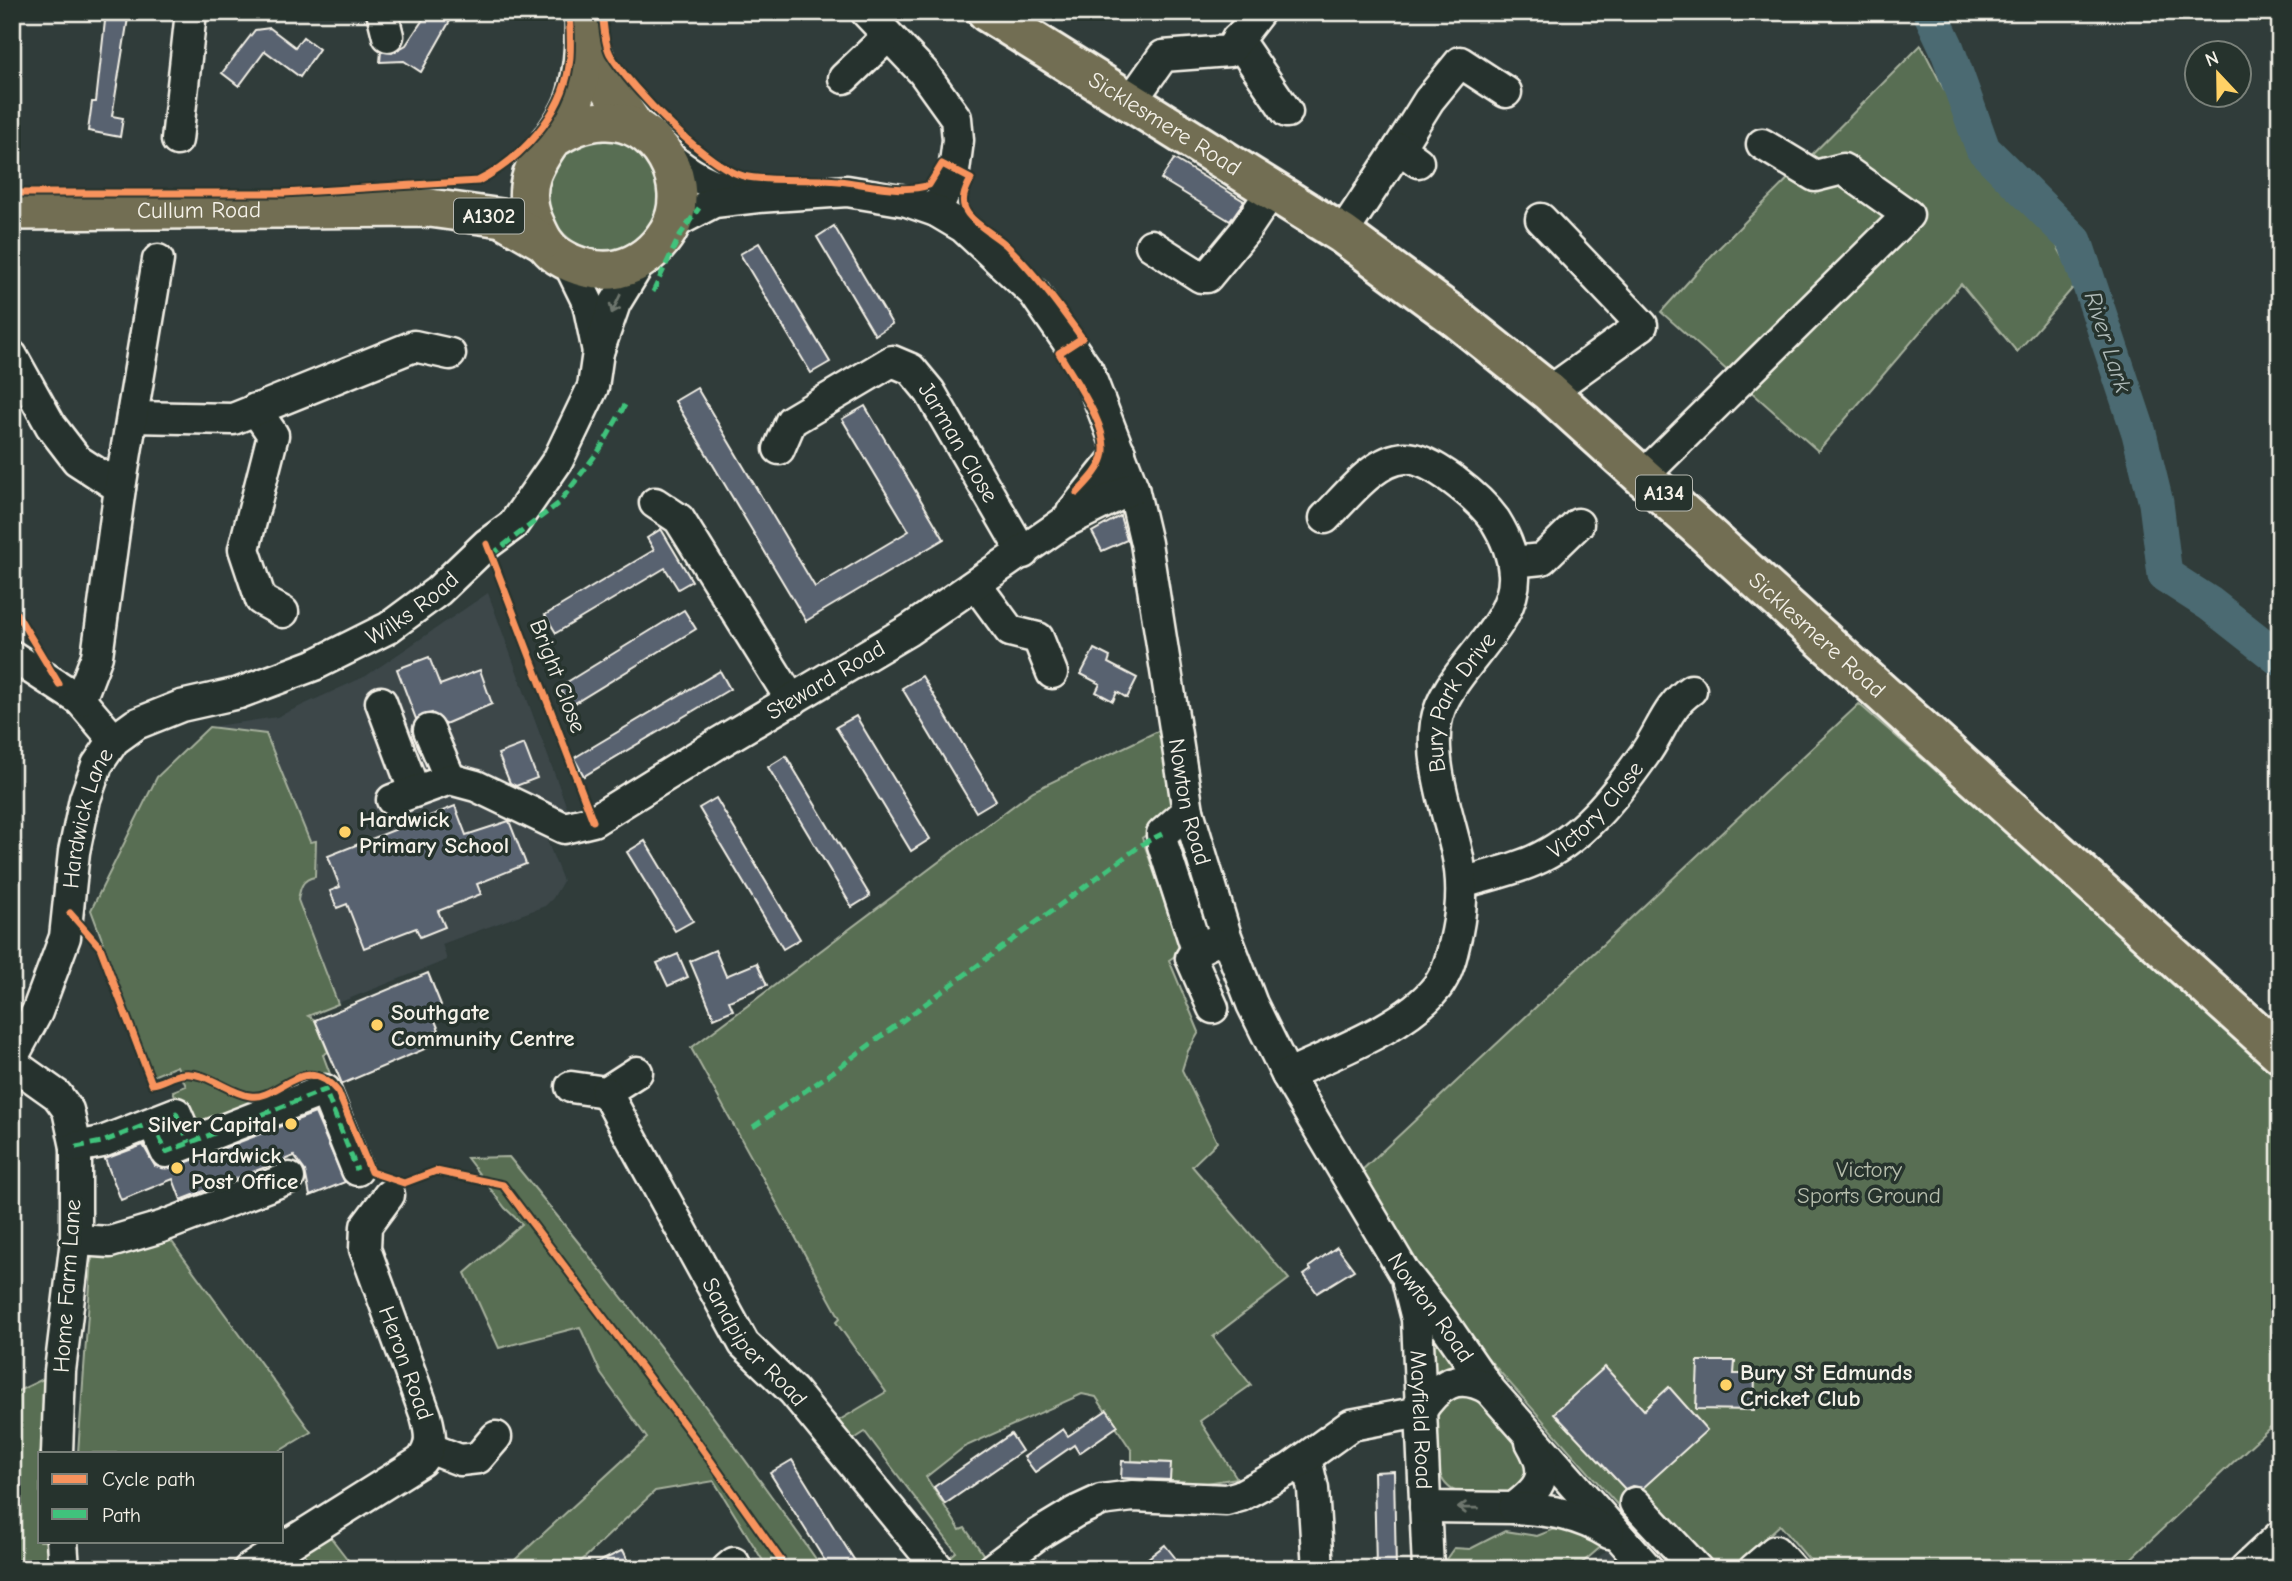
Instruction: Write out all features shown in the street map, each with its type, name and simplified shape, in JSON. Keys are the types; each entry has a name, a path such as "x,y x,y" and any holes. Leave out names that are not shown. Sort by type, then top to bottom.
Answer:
{"highway":[{"name":"Sicklesmere Road","path":"987,12 1132,100 1271,192 1342,234 1455,317 1549,392 1644,475 2280,1053"}],"main road":[{"name":"Cullum Road","path":"584,24 606,83 635,127"},
{"name":"Cullum Road","path":"430,208 503,191 541,155 577,94 584,24"},
{"path":"606,120 635,127 664,153 675,175 678,199 672,224 660,244 642,259 618,269 592,270 555,252 528,207 541,155 576,125 606,120"},
{"name":"Cullum Road","path":"12,211 430,208 502,218 555,252"}],"street":[{"path":"177,140 191,12"},
{"path":"866,12 923,72 956,118 958,140 954,171 936,211"},
{"path":"1132,100 1163,56 1229,51 1259,12"},
{"path":"844,78 887,37"},
{"path":"1237,39 1287,112"},
{"path":"1342,234 1409,155 1429,100 1460,62 1506,92"},
{"path":"1644,475 1908,215 1843,169 1815,176 1762,144"},
{"name":"Nowton Road","path":"664,153 690,175 715,187 758,197"},
{"name":"Nowton Road","path":"672,224 714,202 758,197 846,191 907,201 936,211 963,227 1034,293 1088,371 1133,488 1146,543 1188,811 1226,936 1252,1003 1287,1075 1404,1272 1441,1319 1489,1389 1648,1569"},
{"path":"1151,245 1200,276 1207,276 1244,232 1271,192"},
{"path":"1541,219 1642,325 1549,392"},
{"name":"Wilks Road","path":"555,252 588,303 598,352"},
{"name":"Wilks Road","path":"114,740 136,724 181,706 239,693 314,665 388,628 438,591 487,544 513,525 558,460 593,387 598,352 615,303 642,259"},
{"path":"80,700 97,656 120,488 158,260"},
{"path":"132,417 233,419 414,346 450,354"},
{"path":"12,356 51,426 77,460 120,488"},
{"name":"Jarman Close","path":"779,449 791,421 866,374 892,361 911,369 930,392 1023,553"},
{"path":"255,409 273,435 244,549 261,600 284,612"},
{"name":"Steward Road","path":"1063,523 1120,452"},
{"name":"Bury Park Drive","path":"1287,1075 1393,1021 1420,1003 1438,985 1452,955 1460,918 1462,883 1437,761 1436,721 1444,700 1504,612 1511,594 1513,562 1494,519 1441,472 1416,460 1405,458 1379,468 1341,512"},
{"name":"Steward Road","path":"450,779 476,786 564,828 580,827 792,701 977,586 1063,523 1100,502 1133,488"},
{"path":"655,503 680,519 792,701"},
{"path":"1513,562 1542,559 1578,524"},
{"path":"977,586 1010,631 1038,638 1052,673"},
{"path":"12,656 80,700 114,740"},
{"name":"Victory Close","path":"1462,883 1536,860 1569,839 1610,803 1647,751 1675,701 1691,691"},
{"path":"381,702 403,795 450,779 429,730"},
{"name":"Hardwick Lane","path":"12,1060 37,1012 65,937 74,852 85,799 97,765 114,740"},
{"path":"1188,811 1162,834 1163,845 1197,950"},
{"path":"1213,1008 1191,958 1197,950 1226,936"},
{"name":"Home Farm Lane","path":"12,1060 57,1094 68,1110 76,1147 76,1240 60,1371 57,1452"},
{"path":"571,1087 606,1092 636,1072"},
{"path":"76,1147 102,1142 153,1123 166,1152 325,1090 357,1170"},
{"name":"Sandpiper Road","path":"606,1092 744,1344 793,1391 939,1569"},
{"path":"76,1240 110,1242 161,1227 289,1178"},
{"name":"Heron Road","path":"249,1569 421,1461 429,1448 431,1440 426,1416 365,1249 366,1226 389,1195"},
{"name":"Mayfield Road","path":"1404,1272 1417,1319 1428,1569"},
{"name":"Nowton Road","path":"1420,1412 1440,1387 1452,1382 1475,1381 1489,1389"},
{"path":"992,1569 1037,1535 1101,1500 1133,1496 1226,1500 1240,1496 1306,1459 1351,1425 1420,1412"},
{"name":"Nowton Road","path":"1514,1508 1536,1490 1542,1479 1539,1456 1523,1430"},
{"path":"429,1448 460,1460 478,1458 496,1437"},
{"path":"1306,1459 1313,1489 1318,1569"},
{"path":"1635,1503 1697,1569"},
{"name":"Nowton Road","path":"1425,1507 1556,1511 1582,1518 1624,1542"},
{"path":"2245,1569 2280,1536"},
{"path":"62,1542 64,1569"},
{"path":"1754,1569 1774,1551 1791,1569"}],"shaded area":[{"name":"Hardwick Primary School","path":"488,593 574,827 546,838 563,881 553,898 545,906 442,944 447,960 153,1076 91,910 157,777 209,727 277,717 366,676"},
{"path":"1615,1544 1631,1569 1584,1569"}],"green space":[{"path":"1921,45 1951,103 1996,169 2043,220 2077,283 2017,352 1961,284 1818,451 1661,312 1713,254"},
{"path":"603,140 624,144 642,156 654,174 658,195 654,216 642,234 624,246 603,250 582,246 564,234 552,216 548,195 552,174 564,156 582,144"},
{"name":"Victory Sports Ground","path":"1859,704 2151,958 2280,1079 2280,1418 2120,1569 1817,1569 1780,1525 1731,1569 1674,1569 1478,1347 1412,1256 1360,1172"},
{"path":"209,727 266,734 310,842 316,841 315,877 302,885 298,900 338,1004 308,1016 315,1020 328,1052 323,1055 333,1082 193,1137 173,1091 186,1086 177,1066 153,1076 91,910 157,777"},
{"path":"1162,729 1174,816 1142,838 1182,951 1169,960 1199,1032 1188,1051 1182,1070 1217,1142 1192,1166 1289,1279 1213,1337 1251,1385 1200,1421 1237,1478 1201,1484 1169,1484 1170,1463 1132,1461 1132,1451 1096,1397 1082,1394 964,1447 926,1477 960,1530 965,1528 985,1557 969,1569 949,1569 944,1562 956,1552 865,1432 848,1443 833,1424 886,1392 836,1322 840,1318 691,1048 1033,791"},
{"path":"509,1157 670,1360 823,1569 768,1569 714,1481 655,1491 573,1569 505,1569 647,1438 601,1374 580,1327 499,1348 465,1273 522,1224 505,1208 467,1158"},
{"path":"170,1239 311,1432 278,1452 78,1452 92,1257"},
{"path":"1439,1335 1461,1362 1434,1384 1430,1338"},
{"path":"45,1378 47,1452 38,1452 38,1542 48,1542 49,1569 12,1569 12,1394"},
{"path":"1451,1395 1476,1396 1526,1452 1529,1473 1510,1495 1458,1492 1443,1481 1437,1463 1436,1422 1437,1413"},
{"path":"1560,1527 1609,1540 1575,1569 1439,1569 1454,1548 1470,1549 1505,1531 1537,1536"},
{"path":"325,1530 355,1569 314,1569 296,1539"}],"building":[{"path":"106,12 129,12 112,116 123,118 120,137 88,131 92,102 96,102"},
{"path":"428,12 455,12 421,72 404,61 380,62 381,51 392,53 406,45"},
{"path":"270,28 295,47 303,37 319,49 300,77 265,51 239,86 222,73 255,30"},
{"path":"1174,159 1244,201 1230,221 1161,179"},
{"path":"834,226 892,324 875,335 817,237"},
{"path":"759,243 830,362 811,373 740,254"},
{"path":"697,388 815,587 909,531 842,419 865,406 944,539 806,621 675,401"},
{"path":"1120,516 1127,540 1102,551 1092,532"},
{"path":"661,529 692,581 678,589 665,568 556,633 545,615 654,550 647,538"},
{"path":"684,610 696,629 570,706 559,687"},
{"path":"1094,649 1110,657 1108,663 1137,678 1127,698 1117,692 1113,701 1096,692 1100,684 1081,674"},
{"path":"429,657 440,685 480,670 492,704 445,724 432,713 416,719 397,669"},
{"path":"720,671 730,689 584,776 574,758"},
{"path":"922,676 996,800 976,812 902,688"},
{"path":"856,716 930,839 911,851 836,727"},
{"path":"524,744 537,778 516,786 510,783 498,754"},
{"path":"786,756 870,896 852,907 768,767"},
{"path":"716,798 800,939 783,949 699,808"},
{"path":"455,806 466,835 509,821 526,864 477,884 481,894 438,911 445,927 420,937 416,928 364,948 347,904 337,908 330,891 340,887 328,856"},
{"path":"645,841 693,921 675,931 627,852"},
{"path":"715,950 726,976 757,963 767,985 729,1001 733,1010 714,1018 690,961"},
{"path":"678,954 688,977 668,986 657,963"},
{"name":"Southgate Community Centre","path":"428,973 441,1005 430,1009 439,1030 422,1037 427,1048 342,1084 315,1020"},
{"path":"315,1113 345,1182 310,1196 305,1171 294,1156 181,1200 173,1179 121,1200 105,1159 143,1145 155,1166 172,1168"},
{"path":"1337,1247 1354,1270 1317,1293 1304,1275 1311,1270 1309,1267"},
{"name":"Bury St Edmunds Cricket Club","path":"1698,1361 1735,1361 1734,1374 1755,1374 1754,1410 1696,1409"},
{"path":"1605,1367 1644,1410 1669,1387 1707,1430 1643,1488 1632,1486 1625,1489 1554,1413"},
{"path":"1107,1410 1118,1426 1079,1453 1074,1445 1035,1472 1024,1457 1063,1429 1068,1436"},
{"path":"1011,1434 1022,1451 945,1504 934,1487"},
{"path":"792,1460 860,1569 830,1569 770,1473"},
{"path":"1122,1461 1171,1463 1170,1480 1121,1478"},
{"path":"1394,1471 1396,1569 1376,1569 1374,1472"},
{"path":"1165,1545 1177,1560 1166,1569 1134,1569"},
{"path":"623,1550 632,1569 585,1569"}],"waterway":[{"name":"River Lark","path":"1930,12 1946,46 1983,149 2075,241 2139,433 2156,503 2165,575 2210,604 2280,659"}],"marked path":[{"path":"653,292 680,235 699,208"},
{"path":"491,555 559,503 600,449 625,405"},
{"path":"753,1127 830,1074 1144,843 1162,834"},
{"path":"153,1123 166,1152 325,1090 357,1170"},
{"path":"76,1147 102,1142 176,1113 189,1143"}],"cycle path":[{"path":"12,193 284,193 478,181 494,172 523,148 537,134 558,102 570,59 569,12"},
{"path":"602,12 608,50 620,69 672,126 713,160 732,171 748,177 828,180 908,189 929,185 942,164 971,179 963,201 965,210 1016,255 1082,338 1059,353 1096,418 1104,446 1099,467 1077,493"},
{"name":"Bright Close","path":"487,544 593,821"},
{"path":"12,606 59,684"},
{"path":"70,913 100,947 152,1084 179,1075 192,1074 242,1094 261,1096 292,1080 314,1076 326,1080 338,1092 371,1172 404,1183 436,1171 503,1185 696,1440 787,1569"}],"place":[{"name":"Hardwick Primary School","path":"345,832"},
{"name":"Southgate Community Centre","path":"377,1025"},
{"name":"Silver Capital","path":"291,1124"},
{"name":"Hardwick Post Office","path":"177,1168"},
{"name":"Bury St Edmunds Cricket Club","path":"1726,1385"}]}
